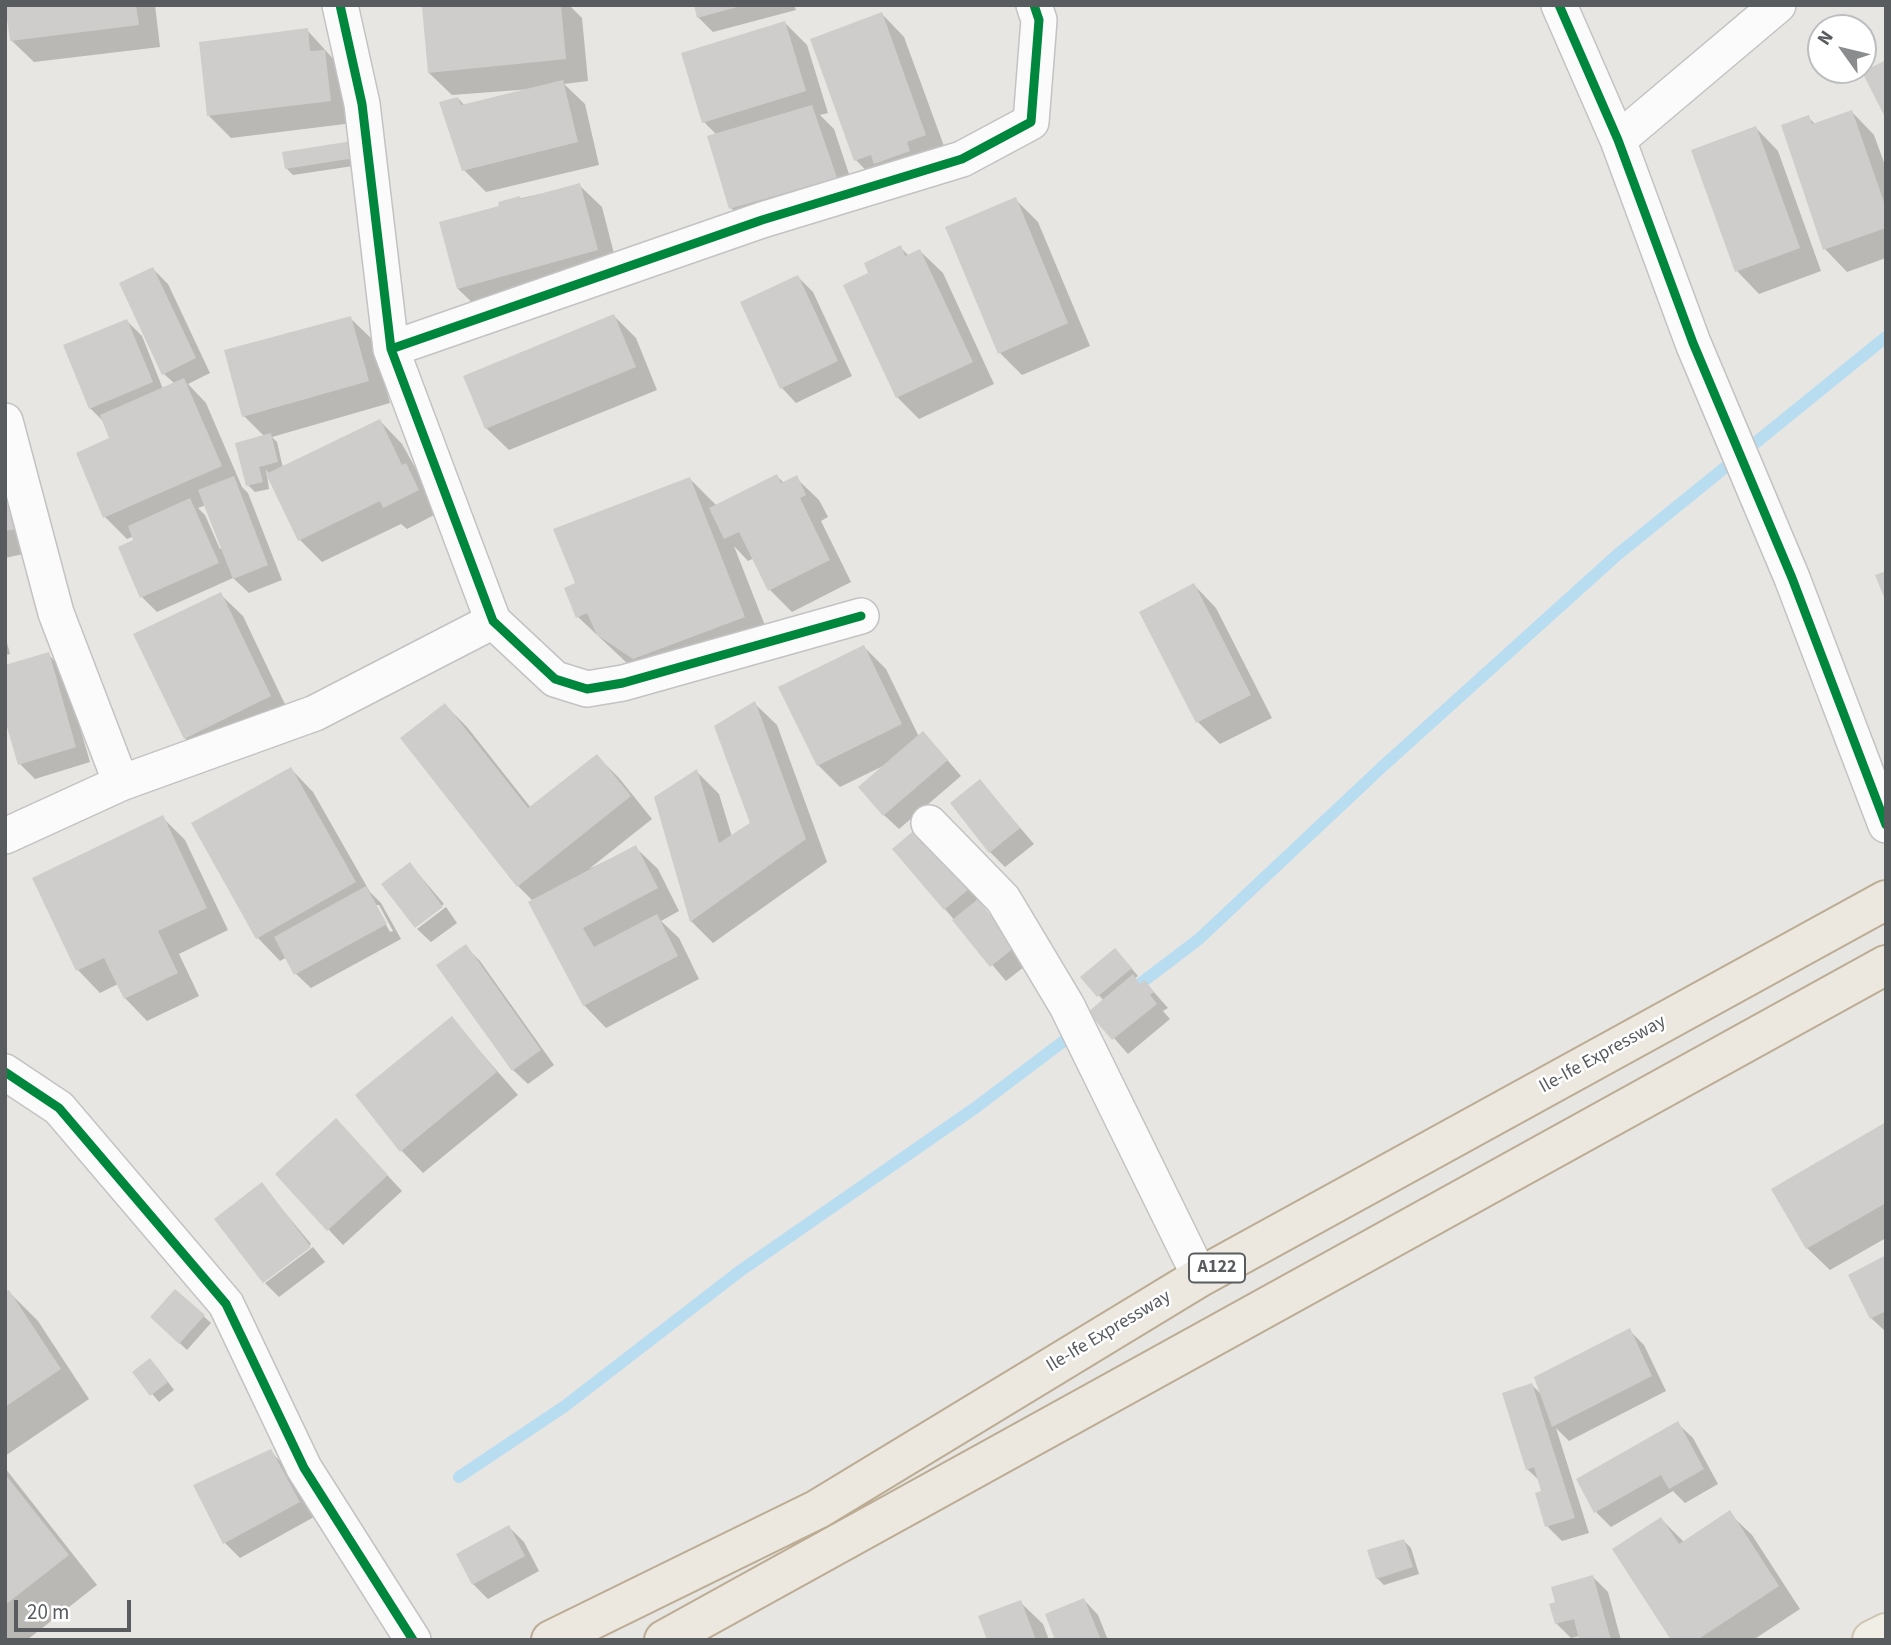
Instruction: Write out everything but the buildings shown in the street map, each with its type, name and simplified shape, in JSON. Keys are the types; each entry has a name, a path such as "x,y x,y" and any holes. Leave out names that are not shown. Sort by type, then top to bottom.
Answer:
{"highway":[{"name":"Ile-Ife Expressway","path":"551,1640 818,1509 1200,1277 1886,900"},
{"path":"664,1640 1886,965"}],"main road":[{"path":"1872,1640 1886,1633"}],"street":[{"path":"340,5 362,104 391,349 493,621 555,679 587,689 623,683 861,616"},
{"path":"391,349 762,220 973,153 1031,122 1039,20 1034,5"},
{"path":"1559,5 1618,140 1693,343 1792,578 1886,825"},
{"path":"1618,140 1778,5"},
{"path":"5,421 56,613 121,783"},
{"path":"5,836 121,783 315,713 493,621"},
{"path":"929,823 1003,900 1053,983 1200,1277"},
{"path":"5,1072 59,1108 226,1304 304,1468 413,1640"}],"waterway":[{"path":"1128,993 1199,939 1382,767 1617,555 1886,337"},
{"path":"459,1477 565,1406 740,1271 975,1108 1077,1031"}],"cycle path":[{"path":"340,5 362,104 391,349 493,621 555,679 587,689 623,683 861,616"},
{"path":"391,349 762,220 962,159 1031,122 1039,20 1034,5"},
{"path":"1559,5 1618,140 1693,343 1792,578 1886,825"},
{"path":"5,1072 59,1108 226,1304 304,1468 413,1640"}]}
